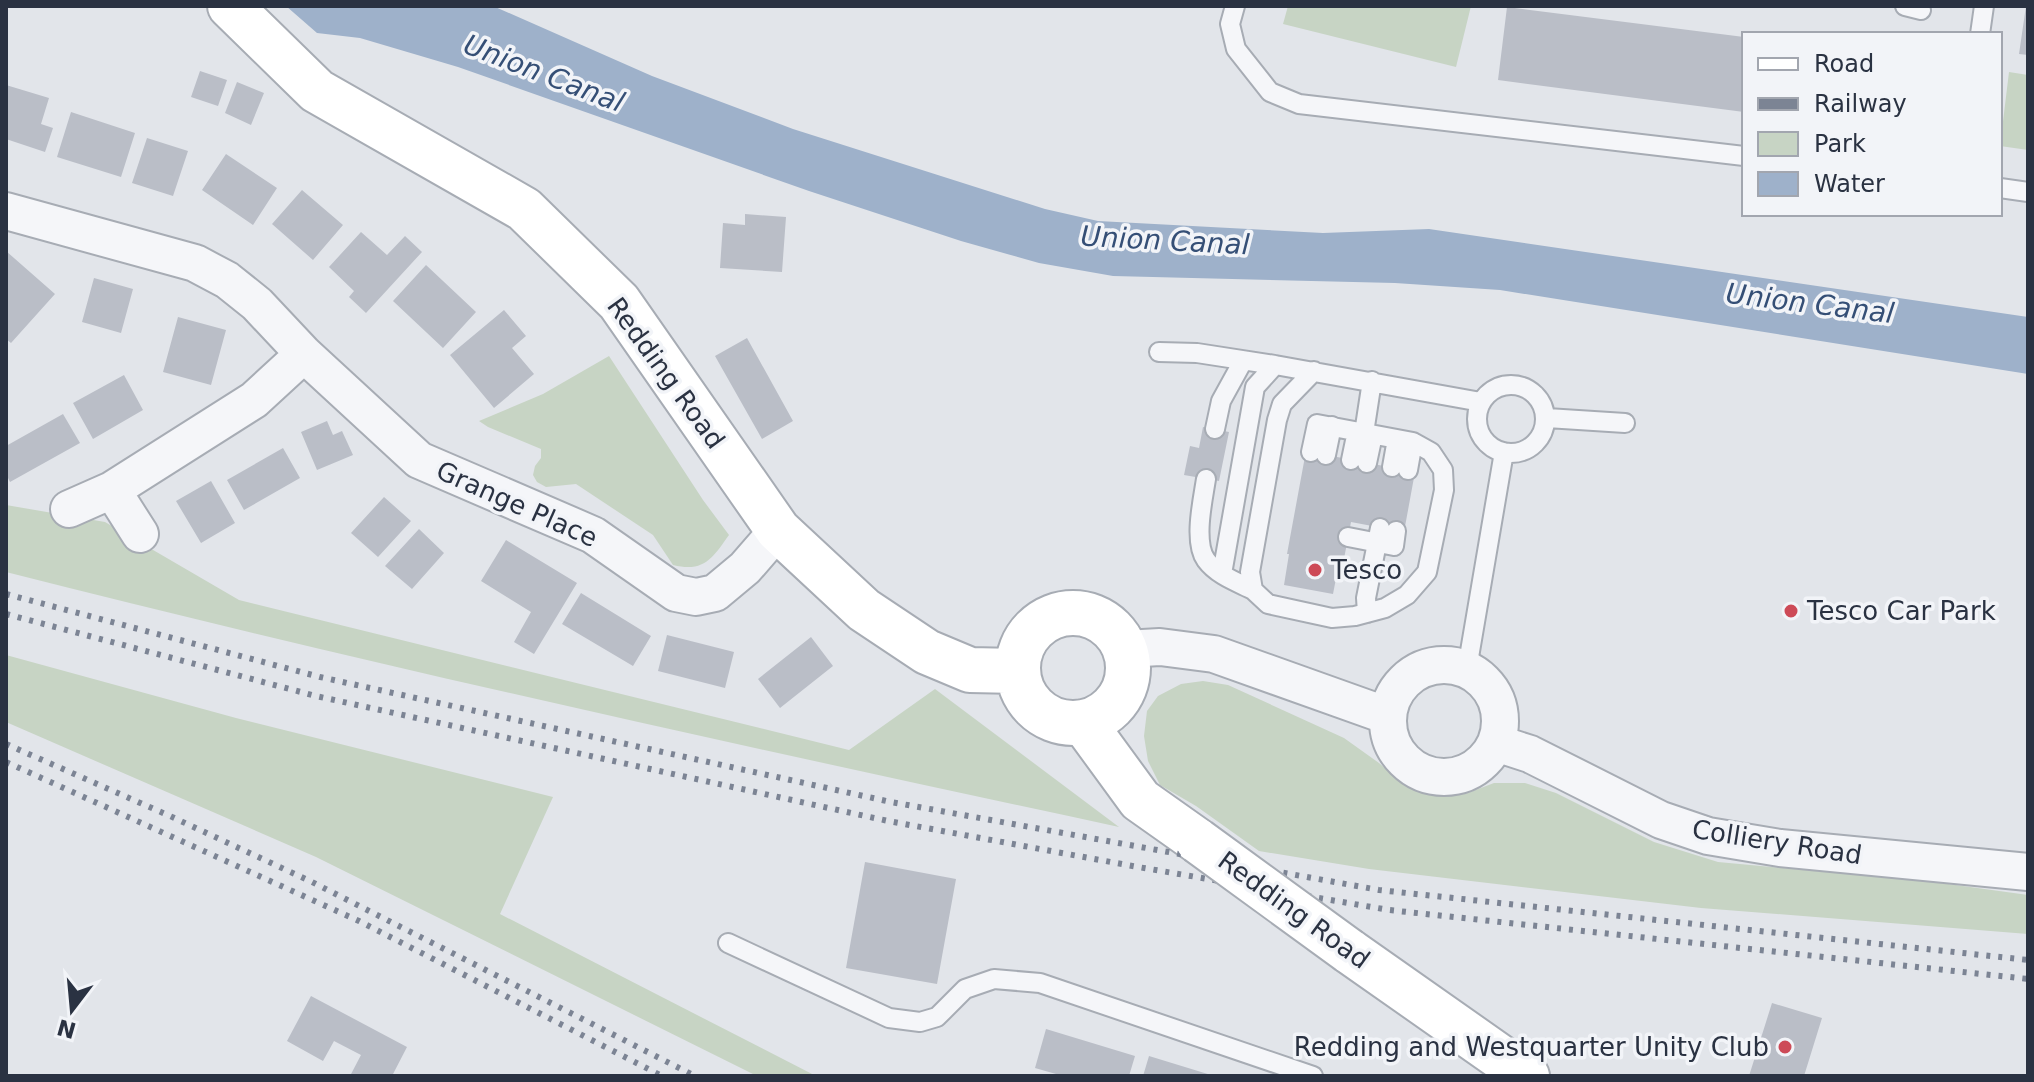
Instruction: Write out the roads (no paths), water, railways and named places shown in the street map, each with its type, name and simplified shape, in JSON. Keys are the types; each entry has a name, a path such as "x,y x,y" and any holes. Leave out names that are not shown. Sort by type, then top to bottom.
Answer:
{"main road":[{"name":"Redding Road","path":"230,6 317,91 524,209 619,302 778,530 864,610 927,652 970,670 1018,671"},
{"path":"1071,613 1088,615 1117,634 1125,649 1128,668 1125,687 1115,704 1101,716 1083,722 1064,722 1047,716 1032,705 1022,689 1018,671 1020,654 1033,631 1054,616 1071,613"},
{"name":"Redding Road","path":"1083,722 1140,800 1527,1076"}],"street":[{"name":"Grange Place","path":"6,211 195,263 227,280 257,304 304,354 419,460 593,535 676,593 696,597 715,593 745,568 778,530"},
{"path":"69,509 112,490 254,400 304,354"},
{"path":"112,490 140,534"},
{"path":"1125,649 1160,647 1214,654 1388,716"},
{"path":"1448,664 1467,669 1482,678 1500,708 1501,726 1496,743 1486,759 1471,770 1453,777 1434,776 1416,770 1401,758 1391,742 1388,716 1389,704 1398,687 1412,673 1430,666 1448,664"},
{"name":"Colliery Road","path":"1496,743 1530,754 1661,820 1708,836 1780,848 2028,872"}],"lane":[{"path":"1235,6 1230,24 1236,49 1270,92 1299,104 1742,156"},
{"path":"1980,32 1984,6"},
{"path":"2002,188 2028,192"},
{"path":"1159,352 1197,353 1314,371 1481,402"},
{"path":"1215,429 1221,401 1243,361"},
{"path":"1222,574 1255,387 1275,365"},
{"path":"1253,590 1250,572 1277,420 1282,404 1314,371"},
{"path":"1359,461 1372,381"},
{"path":"1516,385 1535,394 1547,418 1542,434 1536,443 1516,453 1493,448 1478,429 1481,402 1494,389 1516,385"},
{"path":"1547,418 1625,423"},
{"path":"1206,479 1200,540 1204,558 1222,574 1253,590 1268,604 1301,613 1332,618 1385,608 1407,595 1427,572 1444,490 1443,470 1431,452 1405,441 1325,425 1317,451"},
{"path":"1400,469 1405,441"},
{"path":"1467,669 1504,452"},
{"path":"1352,533 1387,537 1366,598 1367,613"},
{"path":"728,943 889,1018 920,1022 937,1017 965,989 994,979 1040,983 1313,1076"}],"water":[{"name":"Union Canal","path":"286,6 493,6 652,76 793,129 1045,209 1098,221 1323,233 1429,229 2028,317 2028,374 1500,290 1395,283 1113,276 1039,263 809,191 458,67 360,38 317,33"}],"railway":[{"path":"6,594 320,677 891,802 1379,890 2028,960"},
{"path":"6,614 316,696 888,821 1138,867 1389,910 2028,979"},
{"path":"6,744 312,882 695,1076"},
{"path":"6,762 359,921 662,1076"}],"place":[{"name":"Tesco","path":"1315,570"},
{"name":"Tesco Car Park","path":"1791,611"},
{"name":"Redding and Westquarter Unity Club","path":"1785,1047"}]}
